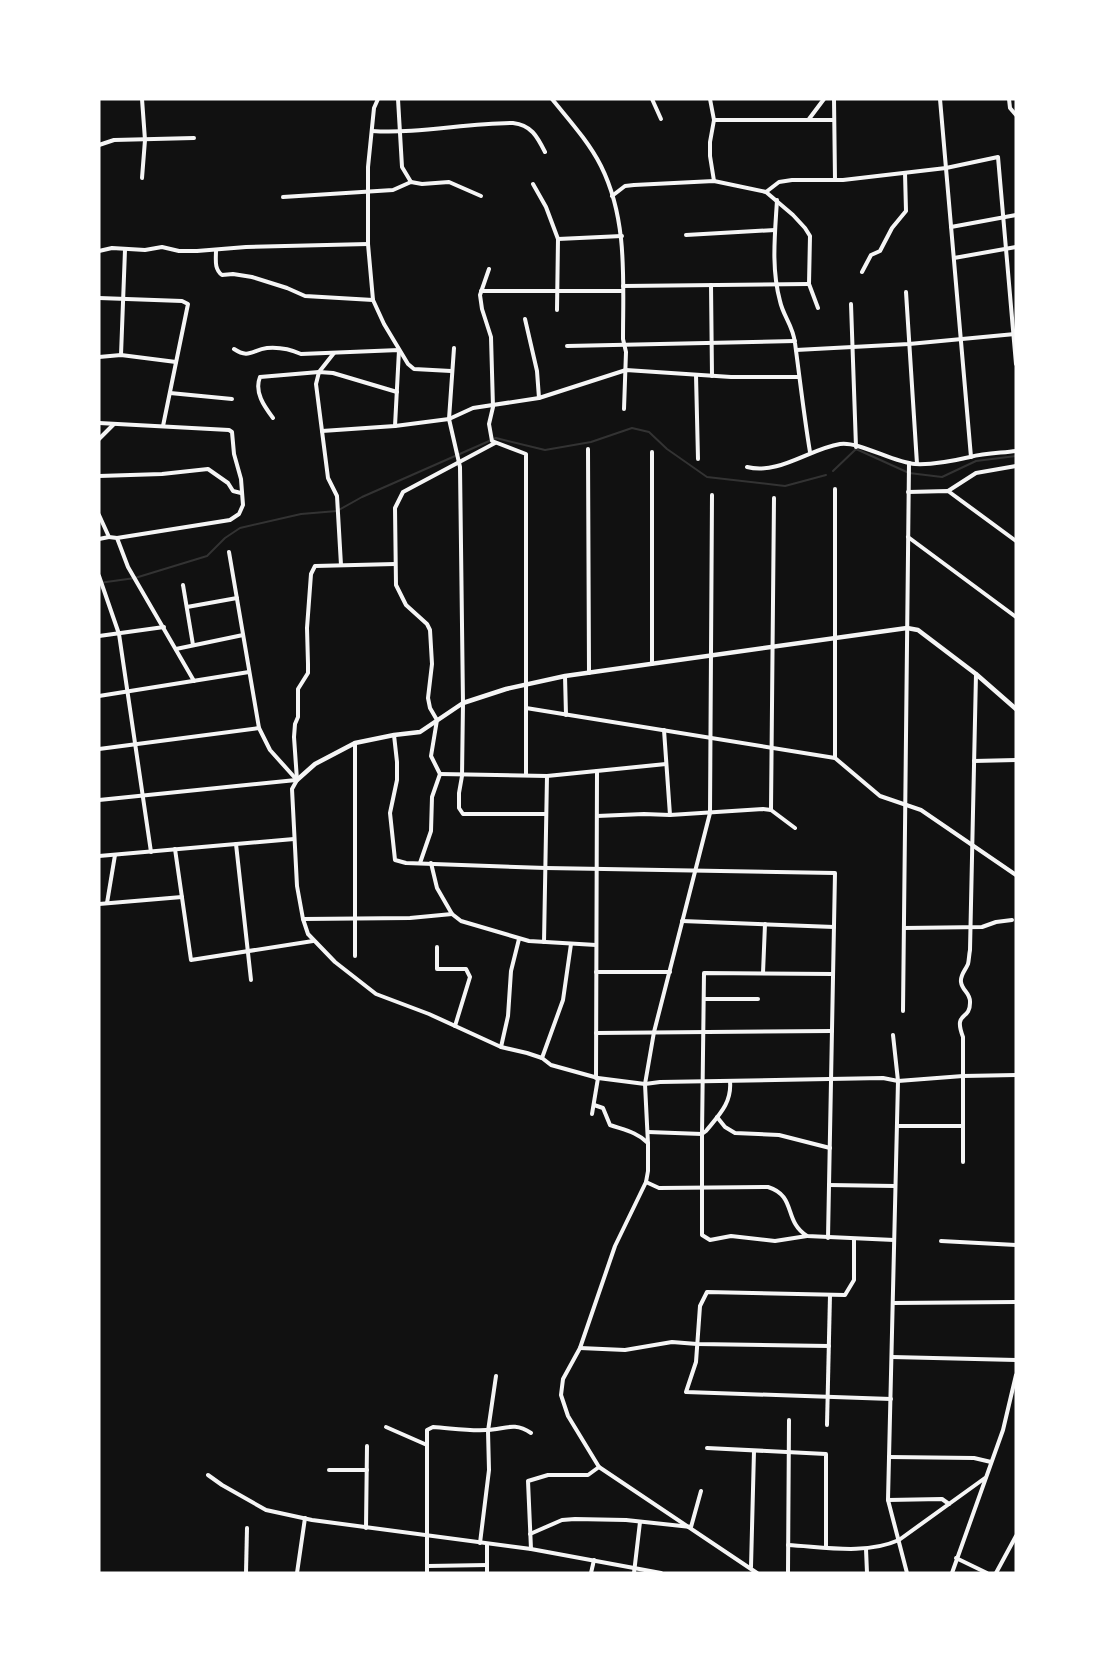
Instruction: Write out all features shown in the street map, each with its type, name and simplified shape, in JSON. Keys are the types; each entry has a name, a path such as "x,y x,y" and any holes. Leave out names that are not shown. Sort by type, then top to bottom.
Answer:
{"street":[{"path":"142,99 145,140 142,177"},
{"path":"378,99 374,108 368,167 368,244 373,300 408,364 414,369 451,371"},
{"path":"398,99 402,166 411,182"},
{"path":"552,99 572,123 601,166 612,196 622,236 626,370 624,409"},
{"path":"652,99 661,119"},
{"path":"710,99 714,120 710,156 714,181"},
{"path":"809,120 824,99"},
{"path":"834,99 835,180"},
{"path":"940,99 971,457"},
{"path":"1009,99 1010,108 1016,115"},
{"path":"714,120 834,120"},
{"path":"372,131 400,132 438,127 524,124 532,129 546,152"},
{"path":"99,145 114,140 194,138"},
{"path":"766,192 779,182 792,180 835,180 905,173 946,168 998,157 1016,364"},
{"path":"862,272 871,255 880,251 892,228 906,211 905,173"},
{"path":"612,196 625,186 714,181 766,192 806,228 810,236 809,284 818,309"},
{"path":"283,197 393,190 411,182 422,184 449,182 481,196"},
{"path":"533,184 546,207 558,238 557,310"},
{"path":"777,200 774,266 783,313 789,320 795,341 798,377 810,452"},
{"path":"951,227 1016,215"},
{"path":"686,235 775,230"},
{"path":"558,238 622,236"},
{"path":"99,251 112,248 125,250 162,247 179,251 368,244"},
{"path":"954,258 1016,247"},
{"path":"121,355 125,250"},
{"path":"216,250 216,265 222,275 252,277 305,297 373,300"},
{"path":"489,269 481,291 482,309 491,336 493,407 489,424 492,441 525,454 526,776"},
{"path":"481,291 809,284"},
{"path":"711,285 712,376"},
{"path":"906,292 917,464"},
{"path":"99,298 182,301 188,304 163,426"},
{"path":"850,304 856,447"},
{"path":"525,319 537,371 539,398"},
{"path":"796,350 909,344 1015,334"},
{"path":"567,346 795,341"},
{"path":"234,349 241,354 249,354 265,348 290,349 301,354 399,350"},
{"path":"454,348 449,419 459,463 463,703 459,808 463,814 546,814"},
{"path":"395,426 399,350"},
{"path":"334,353 319,372 316,384 328,478 337,496 341,566"},
{"path":"99,357 121,355 176,362"},
{"path":"322,431 395,426 449,419 467,410 539,398 626,370 712,376 798,377"},
{"path":"273,418 259,393 260,377 333,373 397,392"},
{"path":"696,375 698,459"},
{"path":"170,393 232,399"},
{"path":"99,423 223,429 232,432 234,454 241,479 243,506 239,514 230,520 99,539"},
{"path":"99,439 114,424"},
{"path":"420,863 431,831 432,797 440,774 431,756 437,720 430,708 428,698 432,664 430,630 427,624 406,604 396,585 395,508 403,492 496,442"},
{"path":"747,467 754,469 781,465 810,452 843,443 917,464 958,461 1016,451"},
{"path":"588,449 589,673"},
{"path":"652,452 652,664"},
{"path":"903,1011 909,463"},
{"path":"908,492 948,490 976,473 1016,466"},
{"path":"99,476 162,474 208,469 228,483 233,491 241,493"},
{"path":"835,489 836,758"},
{"path":"948,490 1016,541"},
{"path":"712,495 710,813 654,1032 645,1084 648,1132 646,1182 615,1246 579,1348 563,1379 561,1395 568,1416 599,1467 757,1573"},
{"path":"771,810 774,498"},
{"path":"99,515 109,537"},
{"path":"908,536 1016,617"},
{"path":"117,538 128,567 194,681"},
{"path":"229,552 259,728 270,750 297,780"},
{"path":"297,780 295,724 298,717 298,689 308,673 307,628 311,574 315,567 395,564"},
{"path":"99,576 119,634 151,852"},
{"path":"183,585 193,645"},
{"path":"187,607 237,598"},
{"path":"99,636 164,627"},
{"path":"1016,709 976,674 918,630 907,628 566,676 526,685 463,703 420,732 355,743 315,764 297,780 292,789 297,886 308,934 335,962 376,994 501,1047 542,1058 551,1065 597,1078 645,1084 883,1078 898,1081 1016,1075"},
{"path":"176,649 243,635"},
{"path":"99,696 249,672"},
{"path":"963,1162 963,1037 959,1026 960,1019 970,1007 971,1000 962,987 960,976 969,962 976,674"},
{"path":"566,676 566,715"},
{"path":"526,708 836,758 880,795 921,810 1016,875"},
{"path":"99,749 259,728"},
{"path":"664,730 669,815"},
{"path":"393,735 397,780 390,813 395,860 431,864 546,868 835,873 828,1238"},
{"path":"355,743 355,956"},
{"path":"974,761 1016,760"},
{"path":"440,774 547,776 666,764"},
{"path":"592,1114 597,1078 597,771"},
{"path":"544,942 547,776"},
{"path":"99,800 297,780"},
{"path":"597,816 771,810 795,828"},
{"path":"99,856 294,839"},
{"path":"236,844 251,980"},
{"path":"176,849 191,960 314,941"},
{"path":"107,903 115,855"},
{"path":"431,864 437,888 452,914 462,921 519,939 596,945"},
{"path":"99,904 182,897"},
{"path":"303,919 410,918 452,914"},
{"path":"903,928 982,927 1012,920"},
{"path":"682,921 834,927"},
{"path":"763,973 765,924"},
{"path":"501,1047 508,1016 511,971 519,939"},
{"path":"542,1058 563,1000 571,944"},
{"path":"436,947 437,969 466,969 470,977 455,1026"},
{"path":"596,972 670,972"},
{"path":"833,974 704,972 702,1235 705,1239 731,1236 775,1240 807,1236 894,1240"},
{"path":"704,999 758,999"},
{"path":"596,1033 832,1031"},
{"path":"893,1035 898,1081 888,1500 907,1573"},
{"path":"702,1134 729,1100 730,1081"},
{"path":"594,1105 603,1108 610,1125 632,1132 642,1137 648,1144"},
{"path":"717,1117 725,1127 735,1133 779,1135 830,1148"},
{"path":"897,1126 963,1126"},
{"path":"648,1132 702,1134"},
{"path":"646,1182 659,1188 768,1186 778,1190 786,1199 794,1224 807,1236"},
{"path":"829,1185 896,1186"},
{"path":"855,1239 854,1280 845,1295 706,1292 700,1306 696,1362 686,1392 891,1399"},
{"path":"941,1241 1016,1245"},
{"path":"827,1425 830,1295"},
{"path":"893,1303 1016,1302"},
{"path":"579,1348 625,1350 672,1342 829,1346"},
{"path":"891,1357 1016,1360"},
{"path":"952,1573 1003,1430 1016,1375"},
{"path":"480,1543 489,1470 488,1431 496,1376"},
{"path":"1011,1398 1016,1401"},
{"path":"788,1573 789,1420"},
{"path":"386,1427 427,1445"},
{"path":"428,1573 427,1430 433,1427 488,1431 500,1427 523,1427 531,1433"},
{"path":"366,1528 367,1446"},
{"path":"707,1448 826,1454 826,1547"},
{"path":"751,1568 754,1451"},
{"path":"889,1457 974,1458 991,1462"},
{"path":"531,1549 528,1481 548,1475 588,1474 599,1467"},
{"path":"329,1470 367,1470"},
{"path":"207,1474 266,1510 366,1528 531,1549 661,1573"},
{"path":"788,1545 866,1549 888,1545 899,1540 985,1478"},
{"path":"691,1527 701,1491"},
{"path":"888,1500 942,1499 949,1504"},
{"path":"297,1573 305,1518"},
{"path":"530,1534 562,1520 640,1521 691,1527"},
{"path":"635,1570 640,1521"},
{"path":"246,1573 247,1528"},
{"path":"996,1573 1016,1536"},
{"path":"487,1544 488,1573"},
{"path":"866,1549 867,1573"},
{"path":"956,1558 987,1573"},
{"path":"591,1573 594,1560"},
{"path":"428,1566 487,1565"}],"waterway":[{"path":"99,583 135,578 207,556 225,538 240,528 301,514 337,511 362,497 496,438 545,450 591,442 632,428 649,432 667,449 707,477 785,486 826,475"},
{"path":"833,471 856,449 909,473 942,477 976,461 1016,456"}]}
